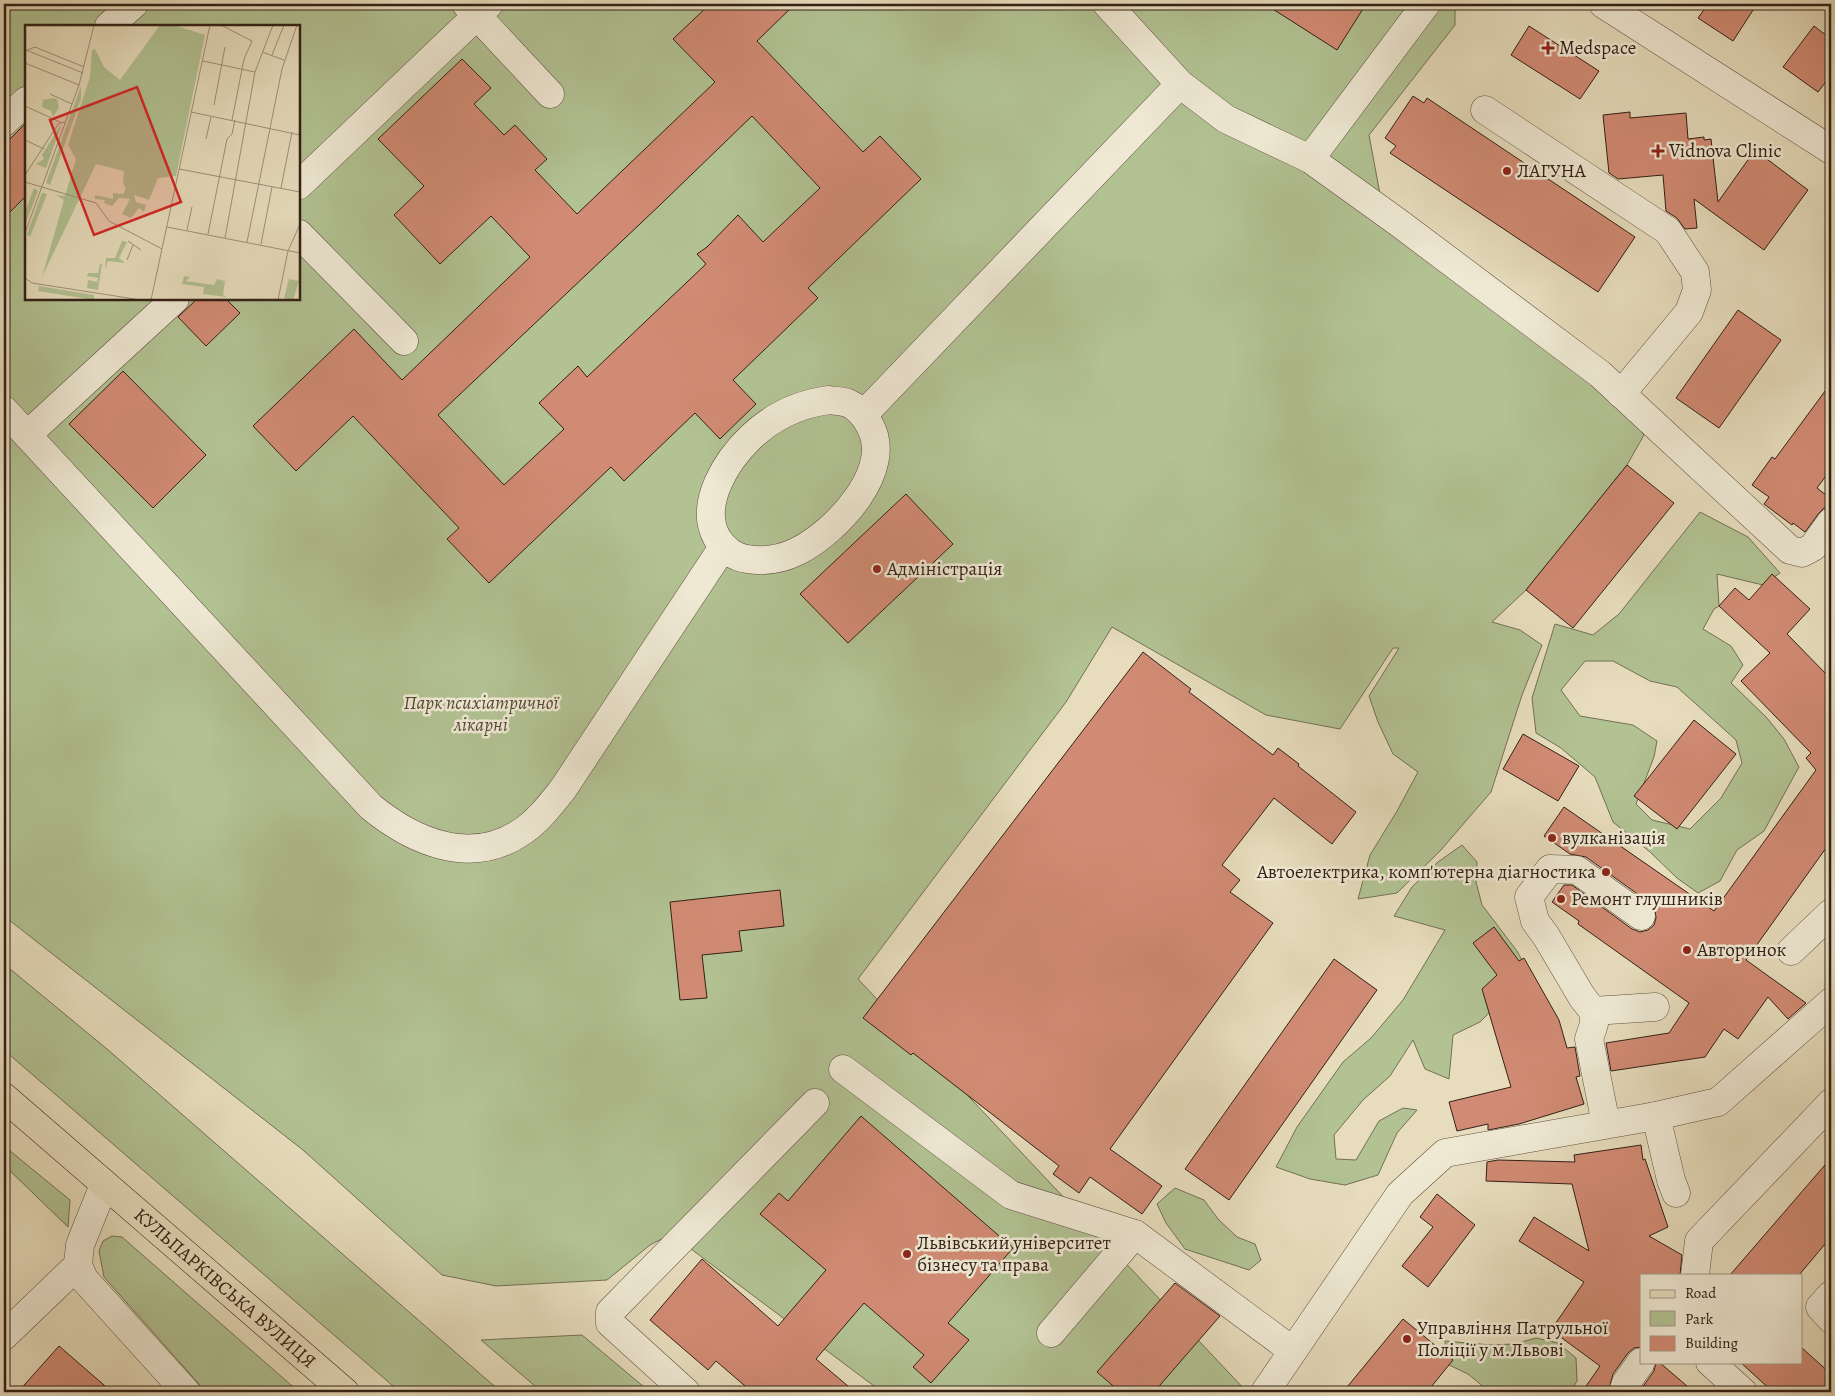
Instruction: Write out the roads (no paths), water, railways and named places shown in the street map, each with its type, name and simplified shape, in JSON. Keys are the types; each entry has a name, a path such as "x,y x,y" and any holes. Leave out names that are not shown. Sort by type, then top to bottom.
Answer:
{"main road":[{"name":"КУЛЬПАРКІВСЬКА ВУЛИЦЯ","path":"4,1097 345,1392"}],"street":[{"path":"111,25 134,4"},
{"path":"1107,4 1180,84 1226,119 1310,159 1399,223 1600,374 1790,550 1802,554 1813,547 1831,522"},
{"path":"1310,159 1426,4"},
{"path":"1603,4 1831,150"},
{"path":"300,184 478,8 550,94"},
{"path":"864,414 1180,84"},
{"path":"4,122 25,103"},
{"path":"1485,110 1668,230 1695,272 1697,290 1689,312 1622,394"},
{"path":"300,235 404,342"},
{"path":"27,435 174,300"},
{"path":"829,400 848,403 864,414 873,430 875,450 872,469 863,489 851,508 835,525 817,540 798,551 778,558 758,561 739,558 723,548 714,531 711,512 715,492 723,472 751,436 789,410 809,403 829,400"},
{"path":"4,410 371,806 390,822 411,834 434,843 458,848 476,848 508,840 523,831 550,806 723,548"},
{"path":"1606,1124 1589,1039 1594,1024 1593,1012 1535,921 1529,897 1550,869 1577,870 1641,916"},
{"path":"1791,951 1831,913"},
{"path":"1265,1392 1400,1194 1445,1153 1656,1116 1718,1102 1831,1002"},
{"path":"1593,1012 1655,1007"},
{"path":"844,1069 1010,1195 1135,1234 1293,1351"},
{"path":"686,1392 610,1323 610,1312 815,1103"},
{"path":"1695,1274 1699,1241 1831,1103"},
{"path":"1656,1116 1671,1180 1676,1193"},
{"path":"104,1185 80,1245 78,1264 84,1279 186,1392"},
{"path":"1051,1333 1135,1234"},
{"path":"4,1336 78,1264"},
{"path":"1831,1295 1820,1307 1831,1319"},
{"path":"1623,1392 1626,1383 1640,1363"},
{"path":"1712,1364 1743,1392"}],"place":[{"name":"Medspace","path":"1548,48"},
{"name":"Vidnova Clinic","path":"1658,151"},
{"name":"ЛАГУНА","path":"1507,171"},
{"name":"Адміністрація","path":"877,569"},
{"name":"вулканізація","path":"1552,838"},
{"name":"Автоелектрика, комп'ютерна діагностика","path":"1606,872"},
{"name":"Ремонт глушників","path":"1561,899"},
{"name":"Авторинок","path":"1687,950"},
{"name":"Львівський університет бізнесу та права","path":"907,1254"},
{"name":"Управління Патрульної Поліції у м.Львові","path":"1407,1339"}],"park label":[{"name":"Парк психіатричної лікарні","path":"481,714"}]}
